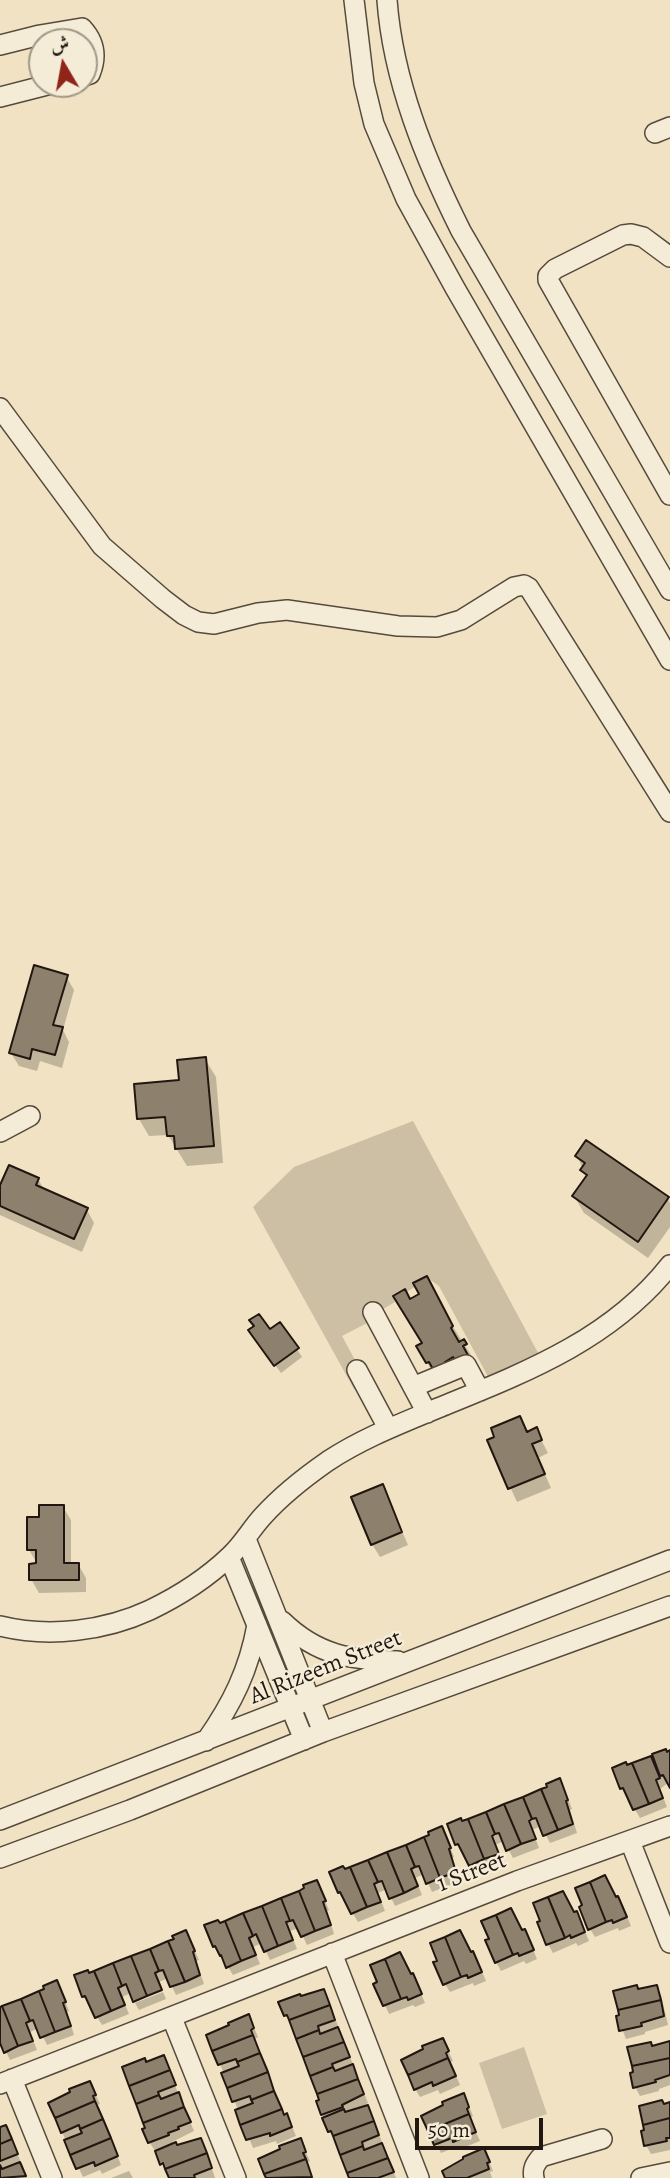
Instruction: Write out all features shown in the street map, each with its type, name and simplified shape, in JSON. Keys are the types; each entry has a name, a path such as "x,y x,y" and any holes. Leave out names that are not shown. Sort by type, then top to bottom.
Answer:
{"street":[{"path":"670,590 661,561 461,231 445,200 419,136 404,89 391,38 388,5 355,8 364,83 374,124 407,199 449,277 670,660"},
{"path":"0,45 28,37"},
{"path":"0,97 28,90"},
{"path":"670,257 643,237 623,235 555,269 548,276 550,284 670,495"},
{"path":"0,408 102,546 163,599 198,622 214,624 258,613 287,610 398,626 437,626 461,620 514,587 524,585 529,588 670,812"},
{"path":"0,1132 30,1116"},
{"path":"0,1626 24,1631 67,1631 109,1624 148,1611 167,1601 198,1582 229,1557 247,1539 262,1516 304,1479 356,1444 564,1353 588,1339 632,1306 670,1265"},
{"path":"373,1312 427,1413"},
{"path":"413,1387 466,1365 480,1391"},
{"path":"357,1370 388,1428"},
{"path":"247,1539 323,1732"},
{"path":"229,1557 304,1740"},
{"name":"Al Rizeem Street","path":"0,1820 670,1560"},
{"path":"0,1858 130,1810 323,1732 670,1605"},
{"path":"278,1617 301,1637 332,1654 374,1662 406,1662"},
{"path":"206,1741 242,1681 257,1624"},
{"name":"1 Street","path":"52,2178 6,2081 517,1881 670,1826"},
{"path":"631,1841 670,1943"},
{"path":"332,1953 419,2178"},
{"path":"172,2018 236,2178"},
{"path":"534,2178 535,2163 541,2157 602,2139"},
{"path":"641,2178 670,2172"}],"shaded area":[{"path":"413,1121 543,1362 492,1384 439,1286 429,1279 394,1299 395,1302 378,1312 371,1321 342,1336 367,1382 354,1389 253,1207 294,1167"},
{"path":"524,2047 547,2114 502,2129 479,2063"}],"building":[{"path":"34,965 68,975 53,1025 63,1027 55,1055 32,1049 30,1059 9,1053"},
{"path":"206,1057 214,1146 175,1149 174,1136 167,1136 165,1117 137,1119 134,1084 179,1080 177,1060"},
{"path":"586,1140 669,1197 638,1242 572,1196 587,1175 580,1170 585,1163 575,1156"},
{"path":"9,1165 39,1178 36,1185 88,1208 74,1239 0,1206 0,1185"},
{"path":"427,1276 459,1342 464,1339 467,1344 463,1346 470,1359 458,1365 453,1357 434,1371 416,1346 422,1343 393,1296 405,1289 410,1299 419,1294 413,1283"},
{"path":"259,1314 270,1329 280,1322 299,1348 274,1366 248,1330 254,1326 249,1320"},
{"path":"520,1416 527,1432 537,1427 542,1440 532,1444 545,1474 508,1489 487,1440 494,1437 491,1428"},
{"path":"383,1484 402,1532 371,1545 351,1497"},
{"path":"39,1505 64,1505 64,1563 79,1563 79,1580 29,1580 29,1564 36,1563 36,1550 27,1550 27,1517 39,1517"},
{"path":"666,1749 667,1752 670,1750 670,1788 663,1775 660,1776 652,1754"},
{"path":"651,1756 660,1778 656,1780 663,1798 649,1804 632,1763"},
{"path":"626,1762 627,1765 632,1763 649,1804 633,1810 623,1788 620,1789 612,1768"},
{"path":"560,1778 573,1824 558,1830 541,1789"},
{"path":"541,1789 558,1830 543,1836 523,1797"},
{"path":"523,1797 536,1839 521,1844 504,1804"},
{"path":"504,1804 521,1844 506,1851 486,1812"},
{"path":"486,1812 499,1854 484,1859 468,1819"},
{"path":"461,1818 462,1821 468,1819 484,1859 469,1866 458,1844 455,1845 447,1824"},
{"path":"442,1826 451,1848 449,1849 456,1872 440,1878 424,1837 429,1835 428,1832"},
{"path":"424,1837 440,1878 426,1884 406,1845"},
{"path":"406,1845 415,1867 411,1869 418,1886 404,1893 387,1852"},
{"path":"387,1852 404,1893 389,1899 382,1881 378,1882 368,1860"},
{"path":"368,1860 378,1882 374,1884 381,1902 367,1907 350,1867"},
{"path":"343,1866 345,1869 350,1867 367,1907 351,1914 329,1872"},
{"path":"605,1875 627,1917 613,1923 612,1920 606,1922 590,1882"},
{"path":"317,1880 326,1901 323,1902 331,1925 315,1931 299,1891 304,1888 303,1885"},
{"path":"590,1882 606,1922 588,1930 575,1888"},
{"path":"299,1891 315,1931 301,1937 293,1920 290,1921 281,1898"},
{"path":"563,1891 574,1912 577,1911 585,1932 571,1938 570,1935 565,1938 548,1897"},
{"path":"548,1897 565,1938 546,1945 533,1903"},
{"path":"281,1898 290,1921 286,1922 293,1940 278,1946 262,1906"},
{"path":"262,1906 278,1946 264,1952 243,1913"},
{"path":"511,1908 522,1930 525,1929 534,1950 519,1956 518,1953 513,1955 496,1915"},
{"path":"243,1913 253,1936 249,1938 256,1955 241,1961 225,1921"},
{"path":"496,1915 513,1955 495,1963 485,1940 489,1939 481,1921"},
{"path":"218,1920 220,1923 225,1921 241,1961 226,1968 204,1925"},
{"path":"186,1930 195,1951 193,1952 200,1975 185,1982 168,1941 174,1939 172,1936"},
{"path":"460,1930 482,1972 468,1978 467,1975 461,1977 445,1937"},
{"path":"445,1937 461,1977 443,1985 433,1962 437,1961 430,1943"},
{"path":"168,1941 185,1982 170,1987 163,1970 159,1971 150,1949"},
{"path":"150,1949 159,1971 155,1973 162,1990 147,1996 131,1956"},
{"path":"400,1952 422,1994 408,2000 407,1997 401,1999 385,1959"},
{"path":"131,1956 147,1996 133,2002 126,1984 122,1986 113,1963"},
{"path":"385,1959 401,1999 383,2006 373,1984 377,1982 370,1965"},
{"path":"113,1963 122,1986 118,1988 125,2005 111,2011 94,1971"},
{"path":"88,1970 89,1973 94,1971 111,2011 95,2018 85,1996 82,1997 74,1975"},
{"path":"57,1980 66,2002 63,2003 71,2026 55,2032 39,1991 44,1989 43,1986"},
{"path":"637,1985 638,1989 657,1985 661,2000 618,2010 613,1991"},
{"path":"324,1989 330,2005 289,2020 287,2015 284,2016 278,2002"},
{"path":"39,1991 55,2032 40,2038 21,1999"},
{"path":"21,1999 30,2021 26,2023 33,2041 18,2046 2,2006"},
{"path":"661,2000 664,2016 641,2023 642,2026 619,2031 616,2016 619,2015 618,2010"},
{"path":"330,2005 335,2020 296,2039 289,2020"},
{"path":"2,2006 18,2046 4,2053 0,2043"},
{"path":"249,2014 254,2028 251,2030 253,2035 212,2051 206,2035"},
{"path":"338,2027 344,2042 303,2057 296,2039 319,2030 320,2034"},
{"path":"253,2035 260,2053 237,2062 236,2059 218,2065 212,2051"},
{"path":"443,2038 449,2051 446,2053 448,2058 408,2075 401,2060 423,2049 422,2046"},
{"path":"670,2041 670,2058 632,2066 627,2047 651,2042 652,2046"},
{"path":"344,2042 350,2057 310,2076 303,2057"},
{"path":"260,2053 268,2072 227,2088 221,2073 239,2066 237,2062"},
{"path":"164,2055 170,2070 129,2086 122,2067 145,2058 146,2062"},
{"path":"448,2058 456,2076 433,2086 432,2082 414,2090 408,2075"},
{"path":"670,2058 670,2075 633,2088 630,2073 633,2072 632,2066"},
{"path":"353,2064 358,2079 317,2094 310,2076 333,2067 335,2071"},
{"path":"170,2070 176,2085 136,2104 129,2086"},
{"path":"268,2072 274,2091 251,2100 250,2096 232,2102 227,2088"},
{"path":"358,2079 364,2094 342,2105 343,2107 321,2115 316,2101 319,2100 317,2094"},
{"path":"90,2081 96,2095 93,2096 95,2101 55,2118 48,2103 70,2092 69,2089"},
{"path":"274,2091 282,2109 240,2125 235,2110"},
{"path":"179,2092 184,2107 143,2123 136,2104 159,2095 161,2099"},
{"path":"464,2093 469,2114 428,2131 421,2116 443,2105 442,2102"},
{"path":"662,2100 664,2104 670,2102 670,2118 643,2125 639,2106"},
{"path":"95,2101 103,2119 80,2129 79,2125 61,2133 55,2118"},
{"path":"368,2105 374,2121 333,2136 331,2131 328,2132 322,2118 344,2109 345,2112"},
{"path":"184,2107 191,2122 148,2143 142,2129 145,2128 143,2123"},
{"path":"282,2109 284,2115 287,2113 292,2127 270,2136 270,2133 246,2140 240,2125"},
{"path":"469,2114 476,2132 453,2142 452,2138 434,2145 428,2131"},
{"path":"670,2118 670,2138 644,2146 641,2131 644,2130 643,2125"},
{"path":"103,2119 111,2138 70,2155 64,2140 82,2133 80,2129"},
{"path":"374,2121 379,2135 362,2142 363,2146 340,2155 333,2136"},
{"path":"6,2125 12,2139 0,2144 0,2127"},
{"path":"111,2138 118,2156 95,2166 94,2162 76,2169 70,2155"},
{"path":"201,2138 207,2153 165,2169 163,2163 160,2165 155,2151 176,2142 177,2145"},
{"path":"301,2138 306,2159 264,2174 258,2159 280,2149 279,2146"},
{"path":"12,2139 18,2154 0,2161 0,2144"},
{"path":"382,2143 388,2158 347,2173 340,2155 363,2146 364,2150"},
{"path":"484,2148 490,2162 487,2163 489,2169 467,2178 445,2178 442,2171 463,2157"},
{"path":"207,2153 212,2168 194,2175 195,2178 169,2178 165,2169"},
{"path":"388,2158 394,2172 378,2178 349,2178 347,2173"},
{"path":"306,2159 312,2177 266,2178 264,2174"},
{"path":"20,2162 26,2176 0,2178 0,2165 2,2169"}]}
